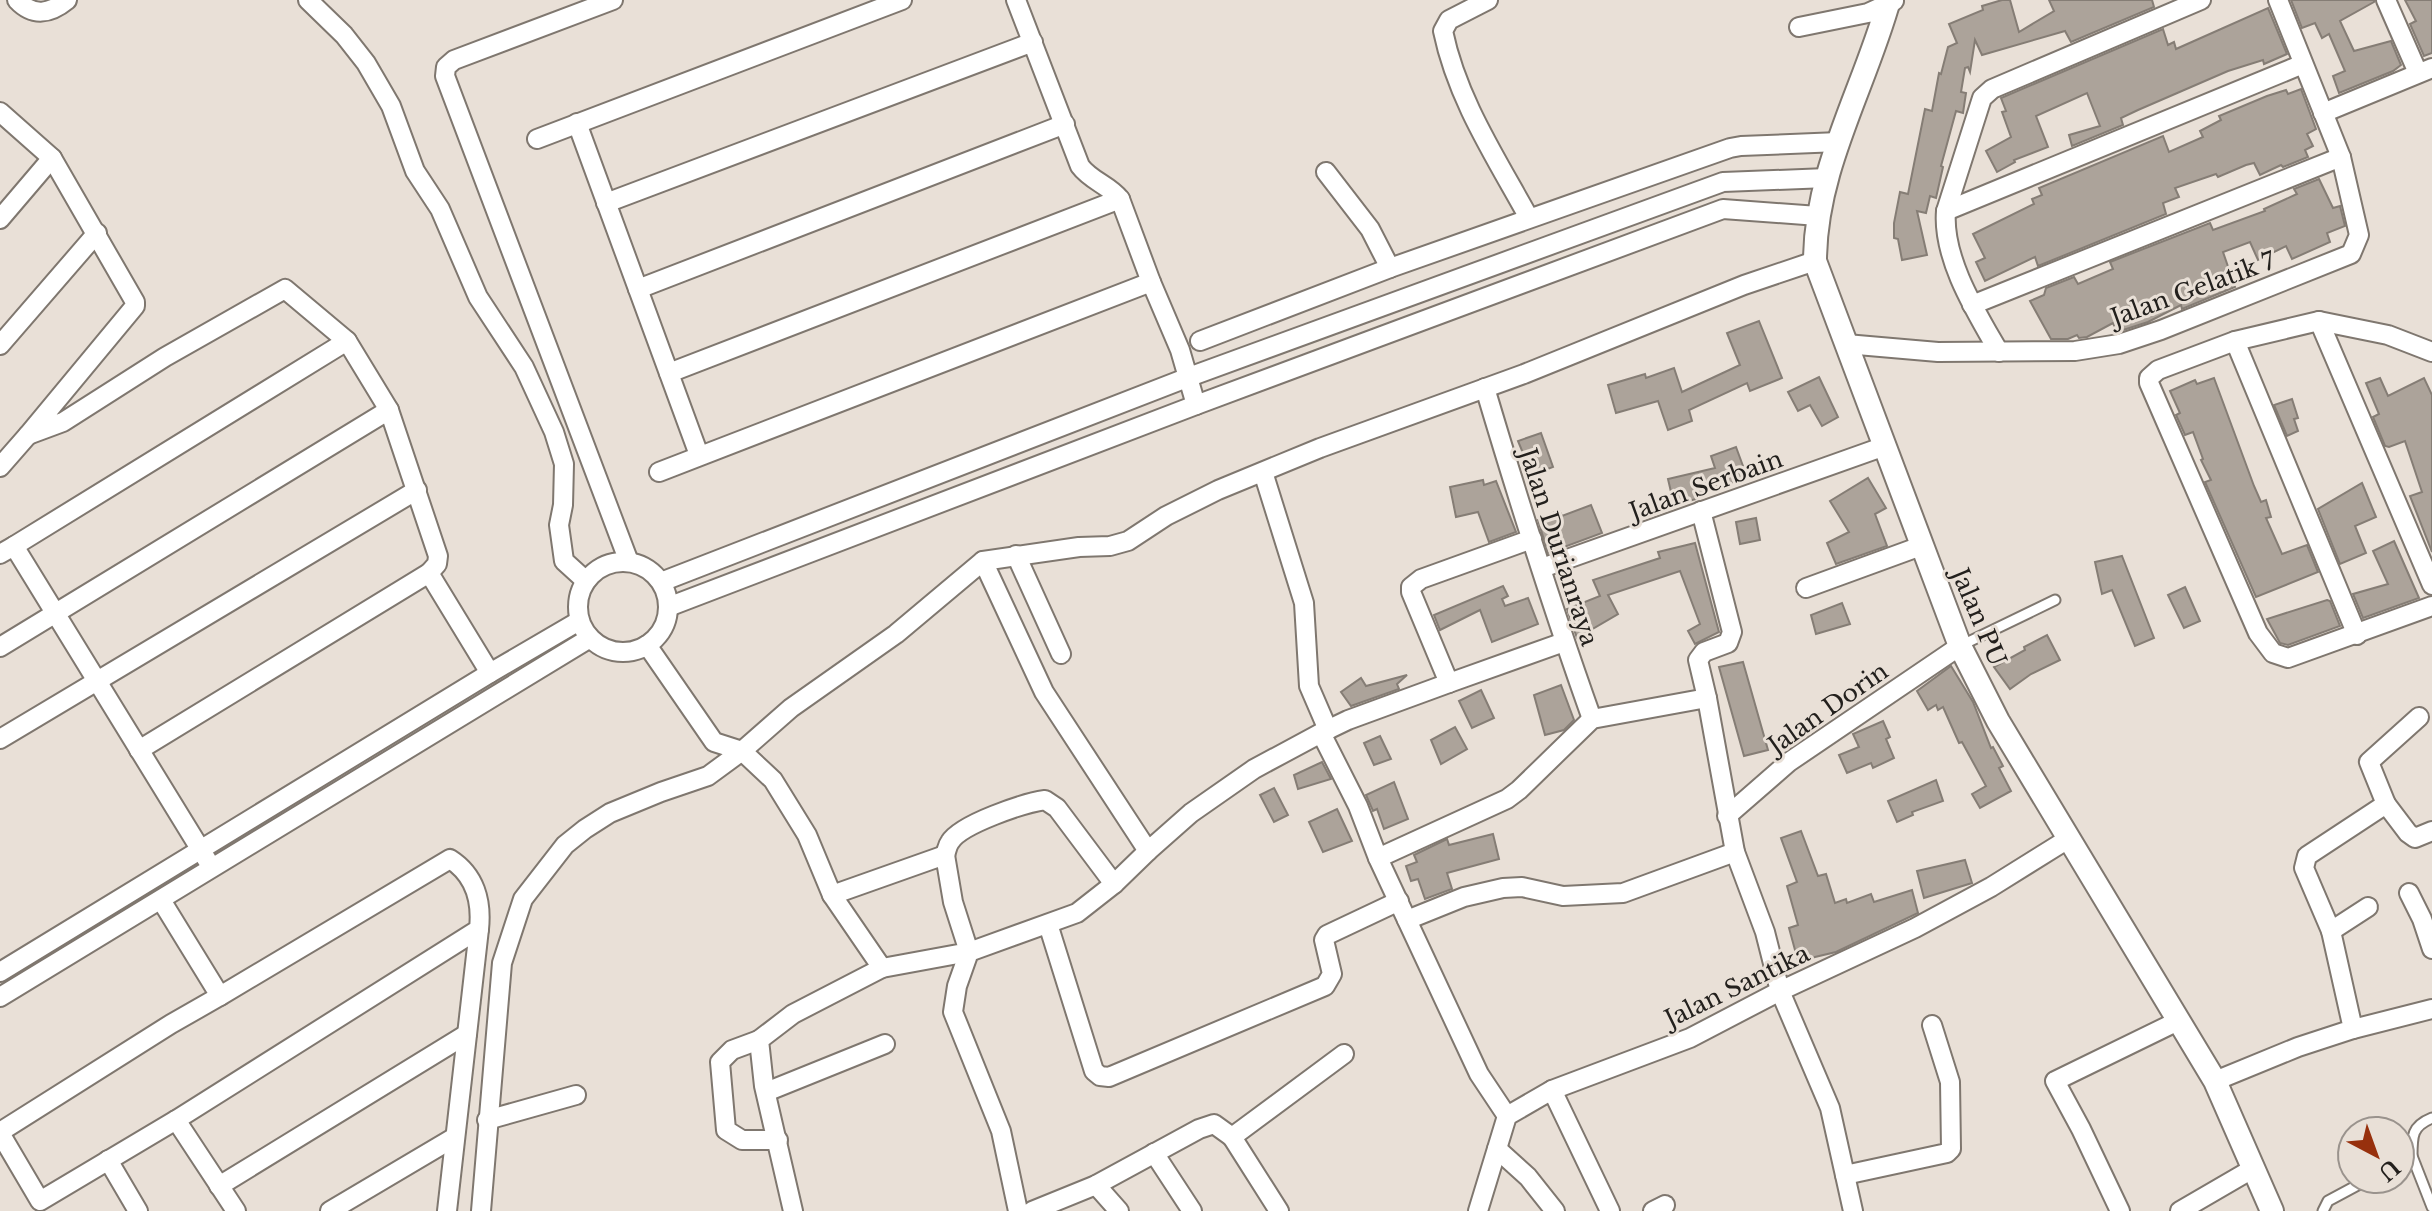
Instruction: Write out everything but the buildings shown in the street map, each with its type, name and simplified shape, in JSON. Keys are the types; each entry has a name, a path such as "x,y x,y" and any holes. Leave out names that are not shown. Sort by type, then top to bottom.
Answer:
{"street":[{"path":"17,0 25,8 42,13 54,10 67,0"},
{"path":"308,0 344,35 366,63 391,106 415,171 440,209 478,297 524,367 554,432 564,464 559,525 564,561 586,581"},
{"path":"613,0 454,60 446,67 445,76 629,562"},
{"path":"537,139 902,0"},
{"path":"1016,0 1084,171 1120,199 1189,377 1196,405"},
{"path":"1488,0 1449,20 1443,31 1447,52 1480,133 1529,218"},
{"path":"1999,352 1972,305 1945,228 1946,211 1982,98 1992,89 2201,0"},
{"path":"1972,305 2341,157 2278,0"},
{"path":"2323,113 2425,70 2386,0"},
{"path":"1799,27 1868,13 1892,1"},
{"name":"Jalan PU","path":"1892,1 1827,178 1818,216 1815,261 1960,646 1998,721 2215,1081 2272,1211"},
{"path":"606,203 1033,42"},
{"path":"1946,211 2303,64"},
{"path":"0,112 52,158 134,298 135,306 0,467"},
{"path":"577,123 699,455"},
{"path":"638,289 1065,124"},
{"path":"1200,341 1390,268 1730,148 1839,142"},
{"name":"Jalan Gelatik 7","path":"1846,344 1938,352 2075,351 2119,344 2161,330 2351,254 2359,235 2341,157"},
{"path":"0,219 52,158"},
{"path":"1326,172 1370,229 1390,268"},
{"path":"661,582 1189,377 1723,182 1827,178"},
{"path":"669,373 1120,199"},
{"path":"668,607 1196,405 1723,209 1818,216"},
{"path":"0,345 97,233"},
{"path":"481,1211 502,963 523,899 565,845 610,813 708,776 791,708 896,634 983,561 1079,547 1110,546 1128,541 1166,516 1263,472 1616,338 1744,285 1815,261"},
{"path":"659,472 1151,282"},
{"path":"28,435 63,422 165,357 281,290 289,291 347,341 389,410 438,561 429,573 139,750"},
{"path":"2319,321 2432,585"},
{"path":"2432,353 2388,335 2319,321 2235,341 2152,373 2149,378 2151,390 2258,633 2273,653 2288,658 2432,606"},
{"path":"213,869 55,613 7,550 347,341"},
{"path":"2235,341 2357,635"},
{"name":"Jalan Durianraya","path":"1485,388 1564,642 1592,719"},
{"path":"0,647 389,410"},
{"name":"Jalan Serbain","path":"1542,568 1885,446"},
{"path":"1263,472 1304,603 1309,686 1324,731 1378,858 1479,1074 1507,1116 1478,1211"},
{"path":"0,739 417,490"},
{"path":"1701,511 1732,632 1728,643 1704,652 1698,660 1727,816 1735,852 1765,932 1780,991 1830,1108 1853,1211"},
{"path":"1449,683 1417,609 1411,587 1437,573 1532,539"},
{"path":"1806,588 1921,546"},
{"path":"1016,555 1061,654"},
{"path":"983,561 1044,692 1148,851"},
{"path":"629,562 648,569 661,582 668,607 663,629 647,645 627,652 607,650 590,638 579,621 578,600 586,581 605,565 629,562"},
{"path":"429,573 490,673"},
{"path":"0,972 579,621"},
{"path":"0,997 590,638"},
{"path":"778,1140 742,1140 726,1130 720,1062 732,1050 759,1040 793,1014 882,968 969,952 1077,913 1114,884 1191,813 1254,769 1348,720 1564,642"},
{"path":"647,645 714,742 742,751 773,780 807,835 832,895 882,968"},
{"name":"Jalan Dorin","path":"1727,816 1789,762 1960,646"},
{"path":"1378,858 1507,799 1592,719 1707,698"},
{"path":"2419,717 2369,762 2386,804 2408,833 2415,838 2432,831"},
{"path":"1018,1211 1001,1131 953,1012 957,986 969,952 953,902 945,855 950,841 963,831 1030,802 1045,800 1057,808 1114,884"},
{"path":"2353,1029 2331,931 2304,868 2304,861 2386,804"},
{"name":"Jalan Santika","path":"1507,1116 1552,1090 1690,1038 1780,991 1915,928 1991,887 2068,839"},
{"path":"1407,920 1464,897 1503,888 1522,887 1563,896 1623,893 1735,852"},
{"path":"832,895 945,855"},
{"path":"447,1211 455,1137 467,1034 479,929 481,910 471,878 450,859 143,1041 0,1133 43,1206 108,1160 479,929"},
{"path":"2409,893 2432,949"},
{"path":"161,900 220,996"},
{"path":"1048,924 1094,1071 1100,1076 1109,1077 1325,986 1332,974 1324,940 1327,935 1399,901"},
{"path":"2331,931 2368,907"},
{"path":"2215,1081 2353,1029 2432,1009"},
{"path":"2120,1211 2055,1081 2178,1021"},
{"path":"1845,1175 1947,1153 1951,1149 1950,1082 1932,1025"},
{"path":"219,1186 467,1034"},
{"path":"759,1040 766,1092 793,1211"},
{"path":"766,1092 885,1044"},
{"path":"1232,1137 1344,1054"},
{"path":"1552,1090 1610,1211"},
{"path":"487,1120 576,1095"},
{"path":"176,1120 236,1211"},
{"path":"1032,1211 1096,1185 1199,1129 1214,1124 1232,1137 1279,1211"},
{"path":"330,1211 455,1137"},
{"path":"1497,1149 1528,1177 1555,1211"},
{"path":"1154,1153 1192,1211"},
{"path":"108,1160 138,1211"},
{"path":"2180,1211 2254,1168"},
{"path":"1096,1185 1119,1211"}],"lane":[{"path":"1960,646 2055,600"},
{"path":"2416,1166 2432,1207"},
{"path":"2323,1211 2328,1201 2339,1195"}]}
